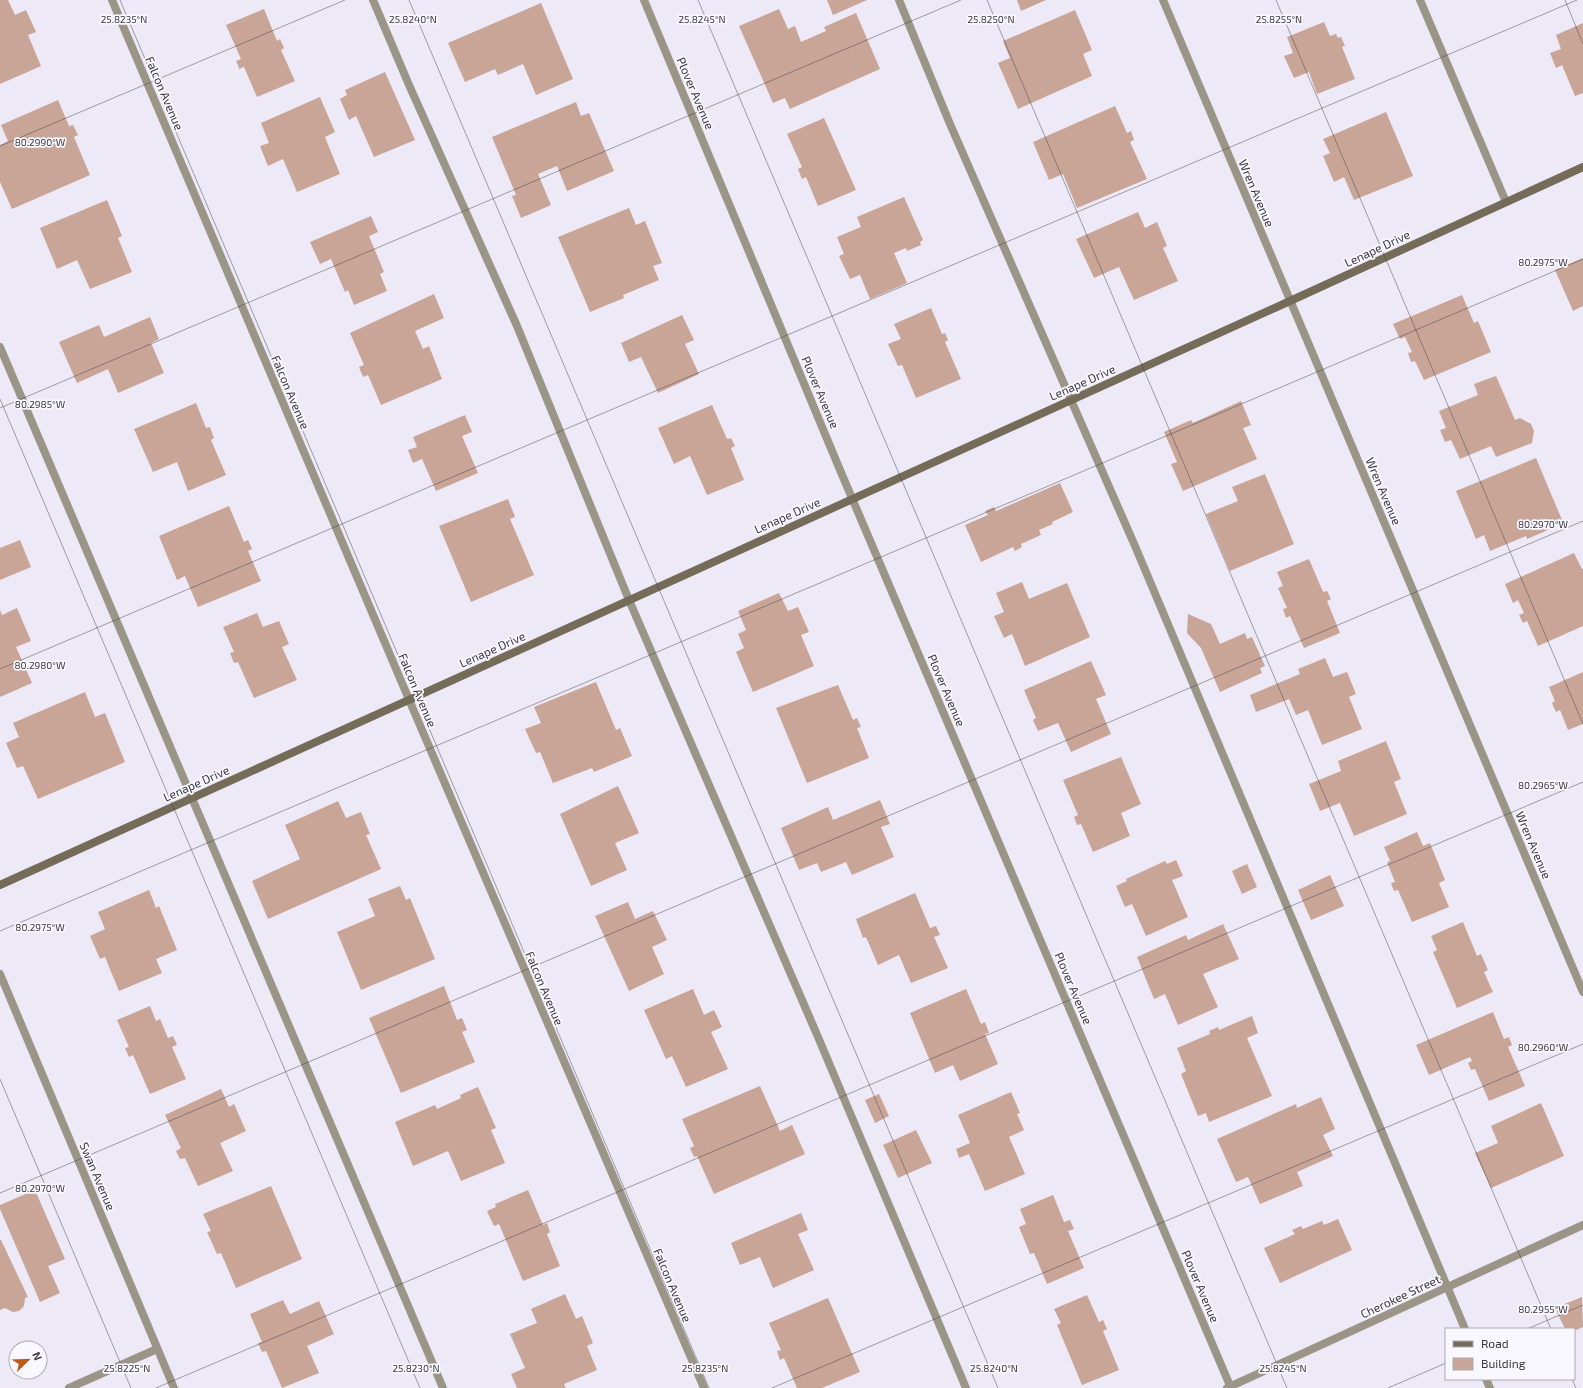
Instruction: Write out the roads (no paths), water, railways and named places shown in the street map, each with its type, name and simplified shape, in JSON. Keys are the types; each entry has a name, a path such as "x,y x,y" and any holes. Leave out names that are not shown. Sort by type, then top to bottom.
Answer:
{"street":[{"name":"Falcon Avenue","path":"112,0 409,700 704,1388"},
{"path":"373,0 409,85 517,326 629,600 815,1029 966,1388"},
{"name":"Plover Avenue","path":"644,0 852,498 1229,1387"},
{"path":"899,0 950,124 1166,619 1465,1328"},
{"name":"Wren Avenue","path":"1163,0 1583,992"},
{"path":"1420,0 1506,202"},
{"name":"Lenape Drive","path":"0,885 1583,167"},
{"path":"0,348 443,1388"},
{"name":"Swan Avenue","path":"0,974 174,1388"},
{"name":"Cherokee Street","path":"1229,1387 1583,1225"},
{"path":"69,1388 157,1349"}]}
